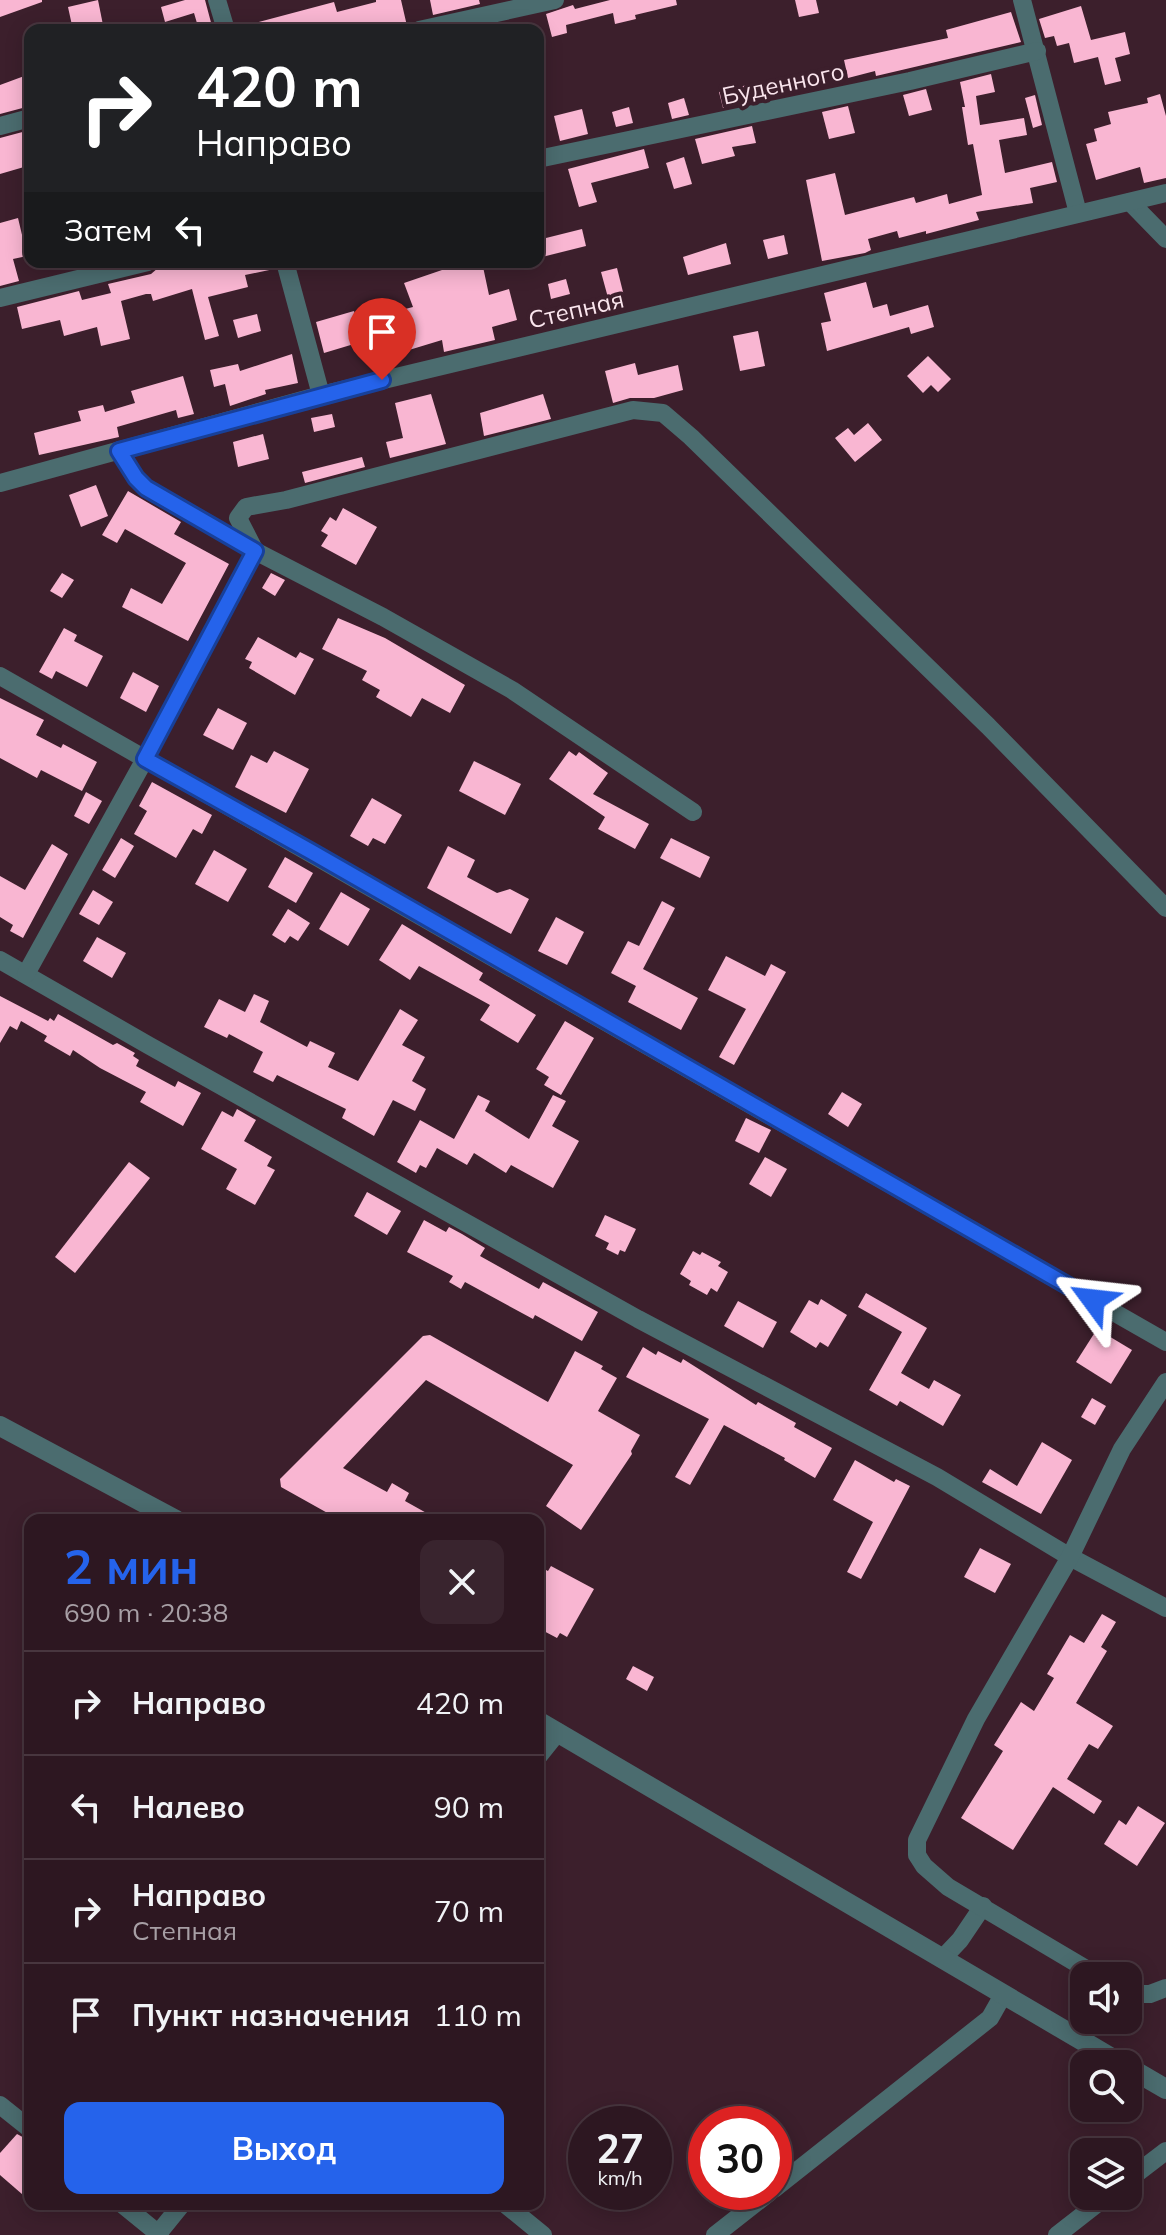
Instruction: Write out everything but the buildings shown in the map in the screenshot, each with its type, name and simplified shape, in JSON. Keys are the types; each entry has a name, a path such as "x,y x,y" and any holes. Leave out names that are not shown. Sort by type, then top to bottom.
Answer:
{"street":[{"path":"217,0 224,24"},
{"path":"446,24 555,0"},
{"path":"1022,0 1078,213"},
{"name":"Буденного","path":"544,158 1037,51"},
{"path":"0,126 24,120"},
{"name":"Степная","path":"0,483 321,395 1166,193"},
{"path":"1130,202 1166,239"},
{"path":"0,298 123,268"},
{"path":"287,268 321,395"},
{"path":"255,551 238,518 246,507 286,500 633,410 663,413 988,726 1166,908"},
{"path":"119,451 146,488 255,551 383,617 512,690 693,812"},
{"path":"26,974 255,551"},
{"path":"0,676 1166,1342"},
{"path":"0,960 624,1311 937,1477 1070,1557 1166,1608"},
{"path":"1075,1962 948,1887 924,1866 917,1855 917,1840 976,1719 1070,1557 1122,1449 1166,1382"},
{"path":"0,1426 165,1514"},
{"path":"544,1724 1098,2050"},
{"path":"544,1750 558,1732"},
{"path":"942,1959 960,1940 983,1906"},
{"path":"1142,1994 1166,1988"},
{"path":"792,2174 990,2018 1003,1995"},
{"path":"1142,2074 1165,2086"},
{"path":"0,2105 24,2124"},
{"path":"1142,2169 1166,2151"},
{"path":"129,2210 158,2235 177,2210"},
{"path":"512,2210 543,2235"},
{"path":"715,2235 747,2210"},
{"path":"1057,2235 1089,2210"}],"route":[{"path":"382,380 243,415 119,451 146,488 255,551 145,759 1093,1300"}]}
